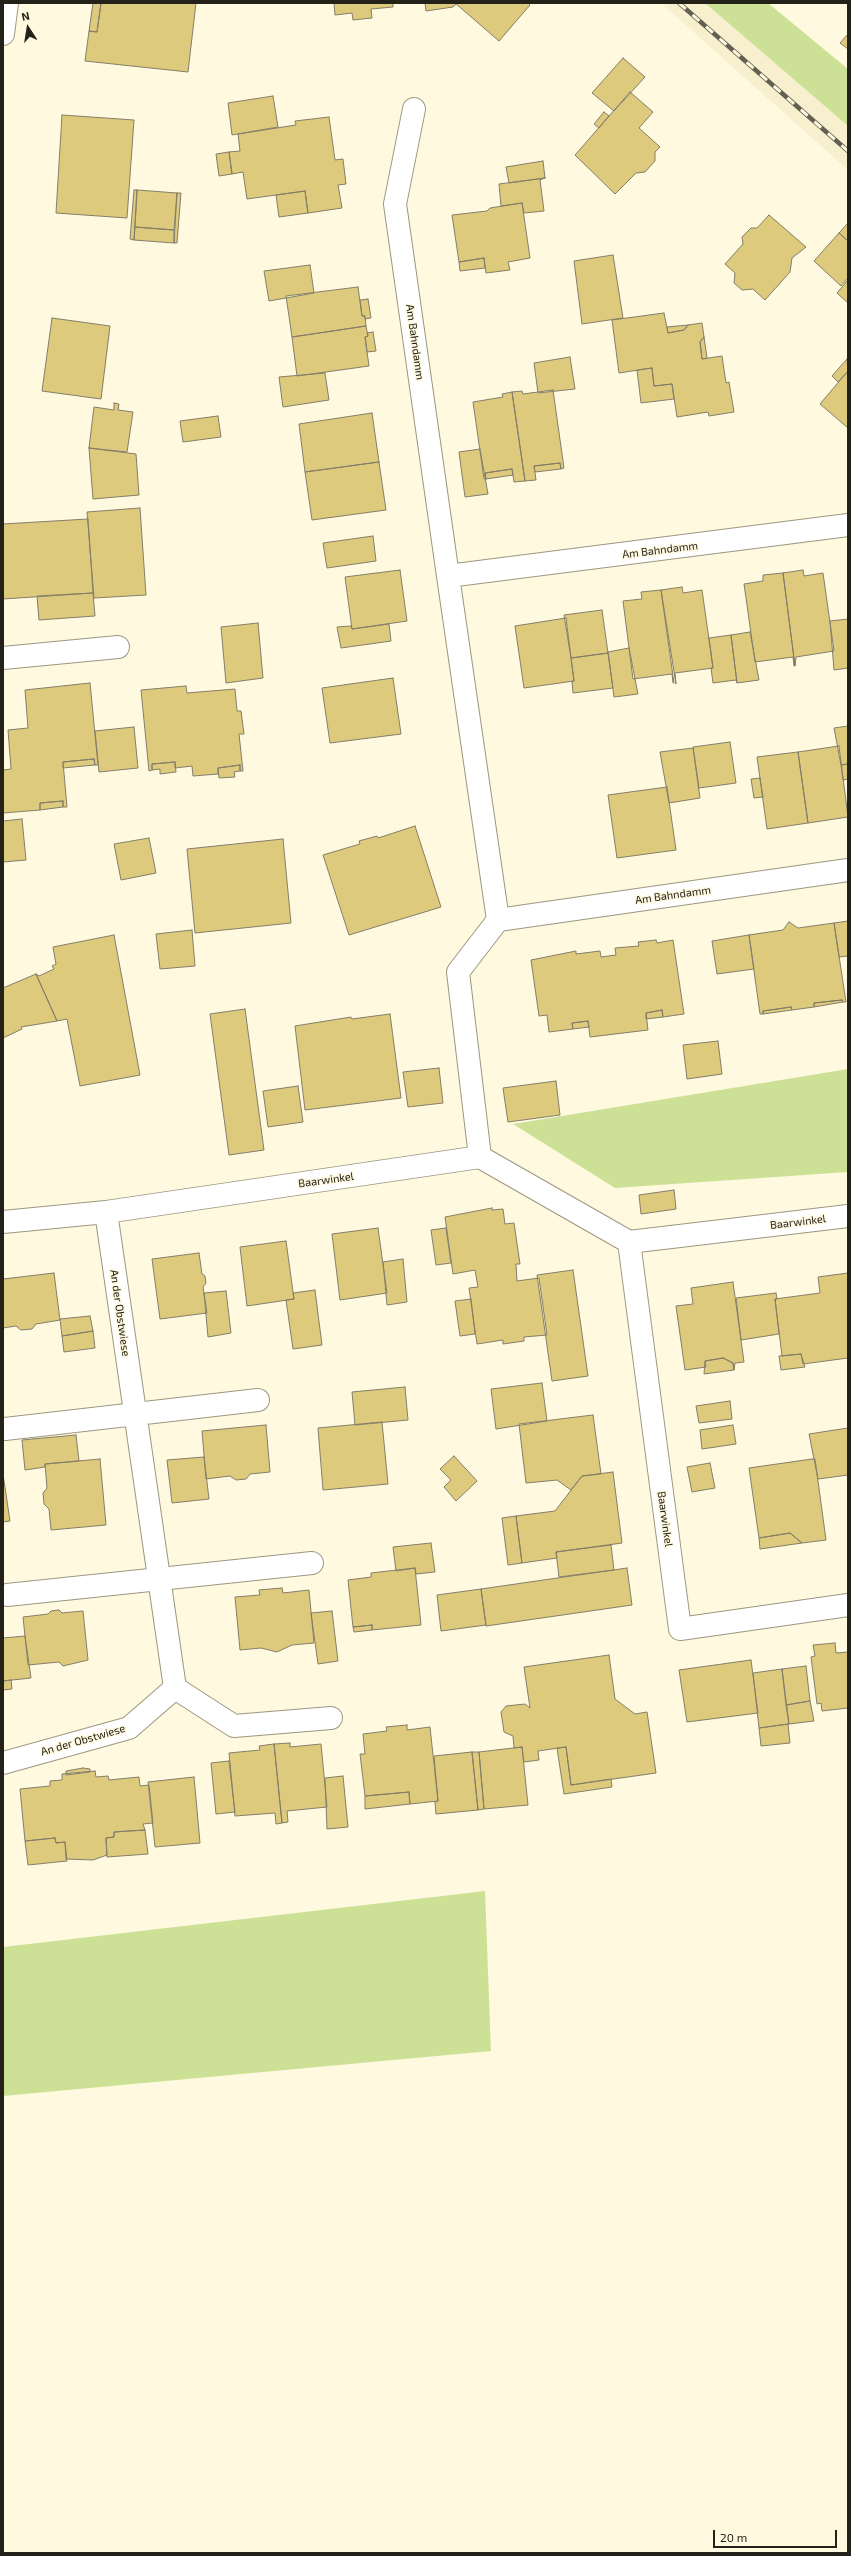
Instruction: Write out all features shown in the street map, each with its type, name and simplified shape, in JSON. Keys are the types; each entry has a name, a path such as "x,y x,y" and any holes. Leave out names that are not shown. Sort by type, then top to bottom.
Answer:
{"street":[{"path":"3,34 7,3"},
{"name":"Am Bahndamm","path":"414,109 395,204 498,920 848,870"},
{"name":"Am Bahndamm","path":"448,576 848,525"},
{"path":"3,658 118,647"},
{"path":"498,920 458,972 480,1157 629,1242"},
{"name":"Baarwinkel","path":"3,1222 106,1212 480,1157"},
{"name":"An der Obstwiese","path":"3,1762 129,1728 175,1688 106,1212"},
{"name":"Baarwinkel","path":"848,1216 629,1242 680,1629 848,1604"},
{"path":"6,1429 258,1400"},
{"path":"7,1595 312,1563"},
{"path":"175,1688 234,1726 331,1718"}],"shaded area":[{"path":"661,3 705,3 848,126 848,170"}],"green space":[{"path":"705,3 768,3 848,69 848,126"},
{"path":"848,1069 848,1172 615,1188 513,1124"},
{"path":"485,1891 491,2051 3,2096 3,1947"}],"building":[{"path":"93,3 101,3 97,32 89,31"},
{"path":"101,3 196,3 188,72 85,61 89,31 97,32"},
{"path":"334,3 393,3 393,7 371,9 372,18 353,20 352,13 335,15"},
{"path":"425,3 456,4 453,7 426,11"},
{"path":"455,3 528,3 530,5 499,41"},
{"path":"848,34 848,49 840,43"},
{"path":"623,58 645,77 614,111 592,93"},
{"path":"630,92 653,112 639,128 660,147 655,152 655,161 645,172 636,173 615,194 575,155"},
{"path":"273,96 278,127 232,135 228,103"},
{"path":"604,112 609,116 599,128 594,124"},
{"path":"62,115 134,120 127,218 56,213"},
{"path":"329,117 335,160 343,159 346,184 338,185 342,208 308,213 305,191 247,199 243,172 232,174 229,152 240,151 238,134 296,125 295,121"},
{"path":"229,152 232,174 219,176 216,154"},
{"path":"543,161 545,178 509,183 506,167"},
{"path":"545,178 540,180 544,211 524,213 522,203 501,206 499,184"},
{"path":"134,190 137,190 134,240 130,239"},
{"path":"137,190 177,193 174,230 135,227"},
{"path":"305,191 308,213 279,217 276,195"},
{"path":"177,193 181,193 177,243 174,243"},
{"path":"522,203 530,258 508,262 510,270 486,273 484,258 459,262 452,215 487,211 490,208"},
{"path":"769,215 806,247 792,258 790,272 765,300 753,289 742,290 734,283 735,273 725,264 743,244 742,237 751,228 757,228"},
{"path":"848,223 848,241 839,233"},
{"path":"135,227 174,230 174,243 134,240"},
{"path":"839,233 848,241 848,278 841,286 814,261"},
{"path":"613,255 623,318 582,324 574,261"},
{"path":"484,258 485,268 460,271 459,262"},
{"path":"310,265 314,293 269,301 264,271"},
{"path":"848,280 848,303 837,293"},
{"path":"358,287 362,316 365,316 366,326 292,337 286,296"},
{"path":"368,299 371,318 365,319 365,316 362,316 360,300"},
{"path":"664,313 668,333 684,330 688,325 702,323 704,337 700,342 702,359 722,356 726,383 729,382 734,412 709,416 708,412 677,417 672,384 654,386 652,368 619,373 612,320"},
{"path":"52,318 110,326 101,399 42,391"},
{"path":"688,325 684,330 668,333 667,327"},
{"path":"366,326 368,336 365,337 369,366 297,376 292,337"},
{"path":"373,332 376,351 367,352 365,337 368,336 367,333"},
{"path":"704,337 707,358 702,359 700,342"},
{"path":"570,357 575,389 538,393 534,363"},
{"path":"847,359 848,371 838,382 832,376"},
{"path":"652,368 654,386 672,384 674,399 641,403 637,370"},
{"path":"848,371 848,428 820,404"},
{"path":"325,373 329,400 283,407 279,377"},
{"path":"553,390 564,468 561,469 560,463 534,466 536,480 525,481 512,392 522,391 523,394"},
{"path":"512,392 525,481 514,482 512,469 485,473 486,479 484,479 473,402 503,397 502,394"},
{"path":"114,403 119,404 118,410 133,412 127,452 89,448 94,407 114,410"},
{"path":"372,413 379,462 305,472 299,424"},
{"path":"218,416 221,437 183,442 180,421"},
{"path":"89,448 136,454 139,495 93,499"},
{"path":"480,449 488,494 465,497 459,452"},
{"path":"379,462 386,510 312,520 305,472"},
{"path":"560,463 561,469 535,472 534,466"},
{"path":"512,469 513,475 486,479 485,473"},
{"path":"140,508 146,595 94,598 87,512"},
{"path":"88,519 93,593 3,599 3,524"},
{"path":"373,536 376,561 327,568 323,543"},
{"path":"400,570 407,621 352,629 345,577"},
{"path":"803,570 804,576 823,573 834,651 796,657 795,666 783,573"},
{"path":"783,573 795,666 793,657 755,662 744,584 763,581 763,575"},
{"path":"682,587 683,593 702,590 713,668 675,673 676,684 661,590"},
{"path":"661,590 674,683 672,674 633,679 623,601 642,599 641,592"},
{"path":"93,593 95,616 39,620 37,596"},
{"path":"602,610 608,653 571,658 564,615"},
{"path":"566,618 574,681 524,688 515,626"},
{"path":"848,619 848,668 834,670 830,621"},
{"path":"258,623 263,678 226,683 221,627"},
{"path":"389,624 391,641 341,648 337,627 351,626 352,629"},
{"path":"750,632 759,680 737,683 731,635"},
{"path":"731,635 737,683 736,680 713,683 711,668 713,668 709,638"},
{"path":"629,648 638,694 614,697 608,652"},
{"path":"608,653 613,688 573,693 572,681 574,681 571,658"},
{"path":"393,678 401,734 330,743 322,688"},
{"path":"90,683 98,765 95,765 94,759 63,762 67,807 63,807 63,801 40,803 40,810 3,813 3,770 11,769 8,730 28,728 25,690"},
{"path":"186,686 187,693 235,689 237,711 241,711 244,734 239,734 243,771 240,771 240,765 218,768 218,774 193,776 192,766 175,768 175,762 152,764 152,770 149,771 141,690"},
{"path":"848,726 848,764 841,765 834,728"},
{"path":"134,727 138,768 99,772 95,731"},
{"path":"730,742 736,783 699,788 693,747"},
{"path":"839,746 848,817 808,823 798,752"},
{"path":"693,748 700,798 669,803 660,752"},
{"path":"798,752 808,823 767,829 757,757"},
{"path":"94,759 95,765 63,768 63,762"},
{"path":"175,762 176,772 160,774 160,769 152,770 152,764"},
{"path":"848,764 848,779 843,780 841,765"},
{"path":"240,765 240,771 234,772 235,777 219,778 218,768"},
{"path":"760,778 763,797 754,798 751,779"},
{"path":"667,787 676,850 617,858 608,795"},
{"path":"63,801 63,807 40,810 40,803"},
{"path":"22,819 26,860 3,862 3,821"},
{"path":"415,826 441,907 349,935 323,855 360,844 359,841 377,836 378,838"},
{"path":"149,838 156,873 121,880 114,844"},
{"path":"283,839 291,923 195,933 187,849"},
{"path":"848,921 848,956 839,957 834,923"},
{"path":"789,922 798,928 834,923 846,1002 843,1002 842,1000 814,1003 814,1007 792,1010 791,1007 763,1011 763,1014 760,1014 749,935 783,930"},
{"path":"192,930 195,966 160,969 156,934"},
{"path":"114,935 140,1075 80,1086 67,1019 57,1021 36,974 39,976 54,969 52,966 56,964 53,947"},
{"path":"749,935 754,969 717,974 712,941"},
{"path":"656,940 657,943 673,940 684,1014 663,1017 662,1010 646,1013 648,1030 590,1037 588,1021 572,1023 573,1029 549,1032 547,1015 539,1016 531,960 576,951 576,954 600,951 601,957 616,955 615,948 639,946 638,942"},
{"path":"36,974 57,1021 21,1027 22,1029 3,1038 3,988"},
{"path":"842,1000 843,1002 814,1007 814,1003"},
{"path":"791,1007 792,1010 763,1014 763,1011"},
{"path":"245,1009 264,1150 229,1155 210,1014"},
{"path":"662,1010 663,1017 646,1019 646,1013"},
{"path":"390,1014 401,1098 305,1110 295,1026 351,1017 352,1019"},
{"path":"588,1021 589,1027 573,1029 572,1023"},
{"path":"718,1041 722,1074 687,1079 683,1045"},
{"path":"439,1068 443,1103 408,1107 403,1072"},
{"path":"556,1081 560,1115 508,1122 503,1088"},
{"path":"298,1086 303,1122 268,1127 263,1091"},
{"path":"674,1190 676,1209 641,1214 639,1195"},
{"path":"492,1208 492,1210 503,1209 505,1224 514,1223 520,1264 516,1264 517,1281 539,1278 547,1335 524,1337 524,1341 503,1344 503,1340 477,1344 469,1288 478,1287 475,1270 453,1274 445,1217"},
{"path":"378,1228 387,1293 340,1300 332,1234"},
{"path":"446,1228 451,1263 436,1265 431,1230"},
{"path":"286,1241 294,1299 247,1306 240,1247"},
{"path":"199,1253 202,1274 205,1276 206,1283 203,1287 207,1313 160,1319 152,1259"},
{"path":"403,1259 407,1302 387,1305 383,1262"},
{"path":"573,1270 588,1376 552,1381 537,1275"},
{"path":"54,1273 60,1320 36,1324 32,1329 21,1330 16,1326 3,1328 3,1279"},
{"path":"848,1273 848,1358 803,1364 801,1354 782,1356 775,1299 820,1293 818,1277"},
{"path":"733,1282 744,1362 735,1363 734,1370 733,1363 723,1358 705,1361 706,1367 685,1370 676,1306 693,1304 691,1288"},
{"path":"315,1290 322,1345 293,1349 286,1300 294,1299 293,1293"},
{"path":"226,1291 231,1333 208,1337 204,1293"},
{"path":"776,1293 777,1299 775,1299 779,1334 741,1340 736,1298"},
{"path":"471,1299 475,1334 460,1336 455,1301"},
{"path":"90,1316 93,1331 62,1336 60,1319"},
{"path":"93,1331 95,1348 64,1352 62,1336"},
{"path":"801,1354 805,1367 781,1370 779,1356"},
{"path":"723,1358 733,1363 734,1370 704,1374 705,1361"},
{"path":"542,1383 547,1421 496,1429 491,1389"},
{"path":"405,1387 408,1420 355,1425 352,1392"},
{"path":"730,1401 732,1419 699,1423 696,1406"},
{"path":"593,1415 601,1474 582,1476 571,1490 557,1480 526,1483 519,1424"},
{"path":"382,1422 388,1484 323,1490 318,1428"},
{"path":"266,1425 270,1472 250,1474 246,1479 236,1480 230,1476 206,1479 202,1431"},
{"path":"733,1425 736,1444 702,1449 700,1430"},
{"path":"848,1428 848,1475 818,1479 809,1434"},
{"path":"76,1435 79,1461 45,1464 45,1467 25,1470 22,1440"},
{"path":"454,1456 477,1481 456,1501 444,1487 451,1480 440,1469"},
{"path":"204,1457 209,1499 172,1503 167,1460"},
{"path":"100,1459 106,1525 51,1530 49,1509 44,1504 43,1493 47,1488 45,1464"},
{"path":"815,1459 826,1540 802,1543 790,1533 759,1538 749,1468"},
{"path":"710,1463 715,1488 692,1492 687,1467"},
{"path":"613,1472 622,1543 556,1552 557,1558 522,1563 516,1516 555,1511 582,1476"},
{"path":"3,1474 10,1521 3,1522"},
{"path":"516,1516 522,1563 508,1565 502,1518"},
{"path":"790,1533 802,1543 760,1549 759,1538"},
{"path":"431,1543 435,1572 416,1574 415,1568 396,1571 393,1547"},
{"path":"611,1545 614,1570 559,1577 556,1552"},
{"path":"415,1568 421,1625 372,1630 372,1625 353,1627 348,1580 371,1577 371,1573"},
{"path":"627,1568 632,1605 486,1626 481,1589"},
{"path":"282,1588 283,1593 309,1590 314,1643 292,1645 277,1652 261,1648 240,1650 235,1597 260,1595 259,1590"},
{"path":"481,1589 486,1625 441,1631 437,1595"},
{"path":"59,1610 62,1613 83,1611 88,1660 63,1666 59,1662 28,1665 23,1617 48,1614 51,1611"},
{"path":"332,1611 338,1661 318,1664 311,1613"},
{"path":"372,1625 372,1630 354,1632 353,1627"},
{"path":"25,1636 31,1678 3,1681 3,1638"},
{"path":"835,1643 836,1653 848,1652 848,1708 822,1711 821,1703 817,1704 811,1657 815,1656 813,1645"},
{"path":"609,1655 615,1699 635,1714 647,1712 656,1773 571,1785 566,1747 538,1751 539,1760 524,1762 522,1747 514,1748 513,1736 504,1732 501,1712 506,1706 525,1704 530,1708 524,1667"},
{"path":"751,1660 758,1713 687,1722 679,1670"},
{"path":"806,1666 810,1701 786,1705 782,1669"},
{"path":"782,1669 789,1724 759,1728 753,1673"},
{"path":"11,1680 12,1689 3,1690 3,1681"},
{"path":"810,1701 814,1721 789,1724 786,1705"},
{"path":"788,1724 790,1743 761,1746 759,1728"},
{"path":"407,1725 407,1730 430,1727 438,1801 410,1804 409,1792 365,1796 360,1754 365,1754 363,1734 387,1731 386,1727"},
{"path":"290,1743 290,1747 321,1744 327,1807 287,1811 288,1822 282,1823 274,1744"},
{"path":"274,1744 282,1823 276,1824 275,1813 235,1816 229,1753 260,1750 259,1746"},
{"path":"522,1747 528,1805 484,1809 479,1752"},
{"path":"566,1747 571,1785 611,1779 612,1787 564,1794 557,1748"},
{"path":"472,1752 478,1810 436,1814 435,1802 438,1801 434,1756"},
{"path":"472,1752 479,1752 484,1809 478,1810"},
{"path":"229,1761 235,1812 216,1814 211,1763"},
{"path":"83,1768 90,1769 90,1772 66,1775 66,1771"},
{"path":"95,1771 96,1777 108,1776 109,1780 139,1777 140,1786 149,1785 153,1823 143,1824 145,1830 114,1832 114,1837 106,1838 107,1855 93,1860 66,1859 65,1842 56,1843 55,1838 25,1841 20,1789 50,1786 50,1781 62,1780 62,1774"},
{"path":"343,1776 348,1827 327,1829 325,1778"},
{"path":"194,1777 200,1843 155,1847 148,1782"},
{"path":"409,1792 410,1804 365,1809 365,1796"},
{"path":"145,1830 148,1854 107,1857 106,1838 114,1837 114,1832"},
{"path":"55,1838 56,1843 65,1842 67,1861 28,1865 25,1841"}],"railway":[{"path":"679,3 848,151"}]}
